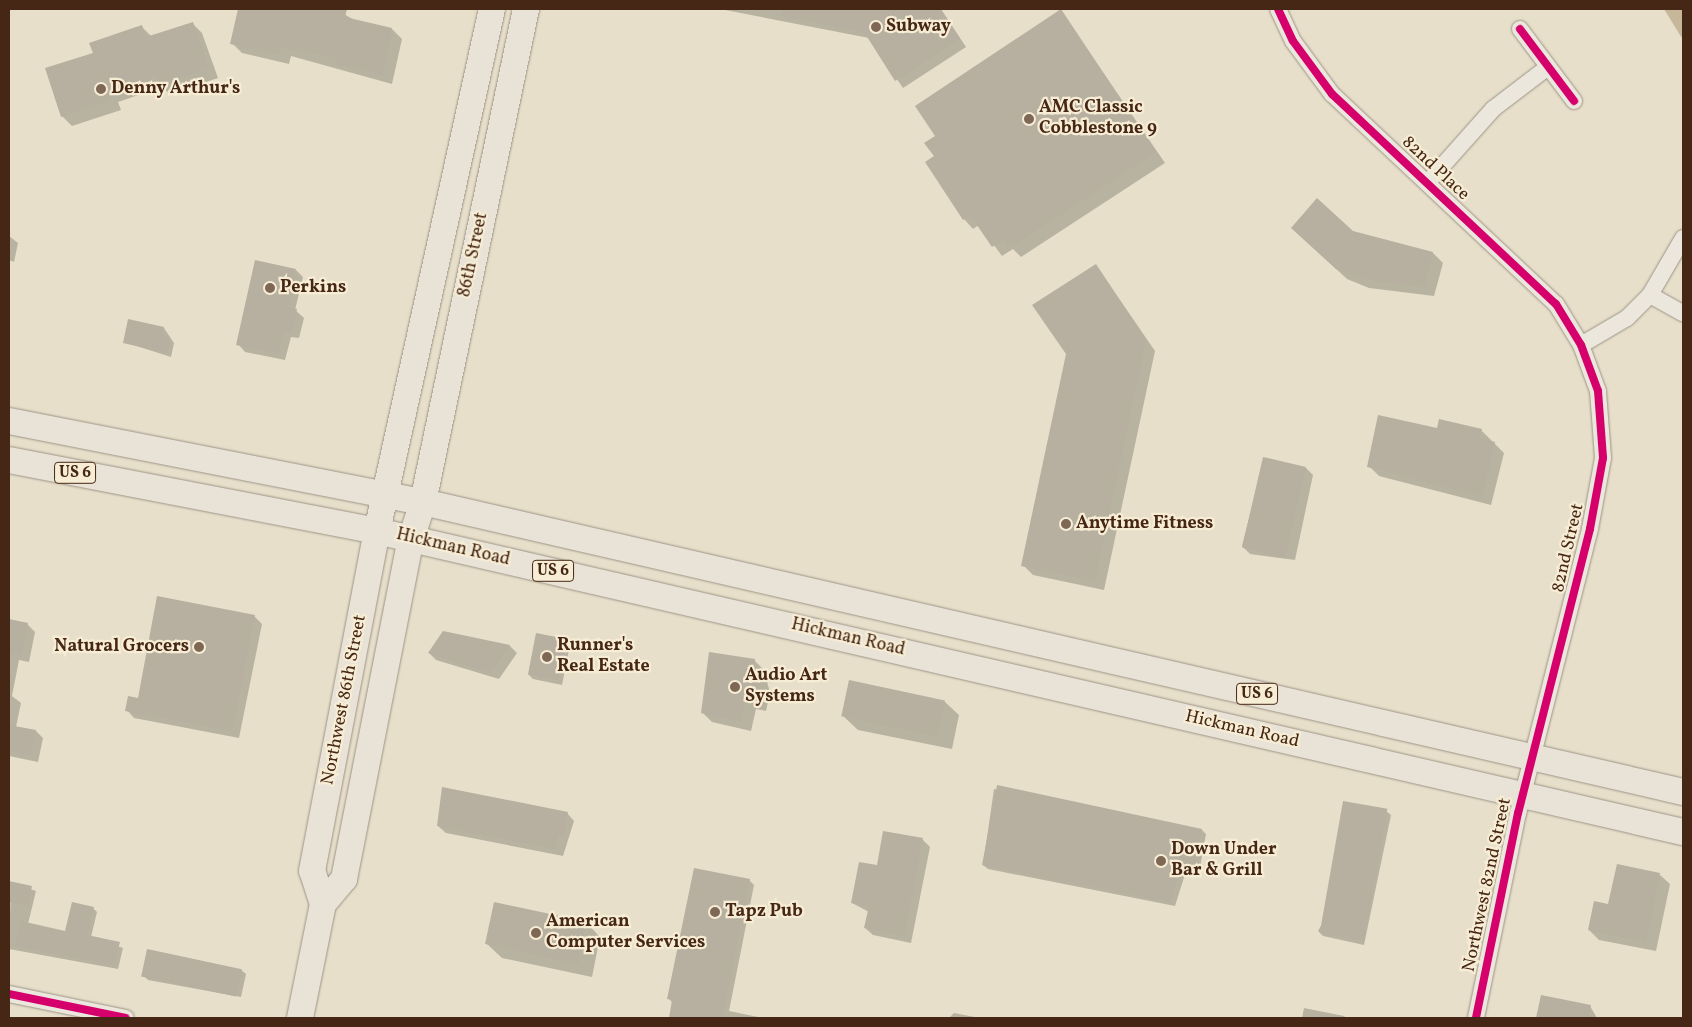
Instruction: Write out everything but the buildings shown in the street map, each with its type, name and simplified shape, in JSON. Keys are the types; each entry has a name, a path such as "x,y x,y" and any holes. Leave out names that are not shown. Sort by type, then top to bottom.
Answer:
{"main road":[{"name":"86th Street","path":"387,495 492,9"},
{"name":"86th Street","path":"423,502 526,9"},
{"name":"US 6","path":"9,421 423,502 1683,792"},
{"name":"Hickman Road","path":"9,460 377,531 1683,832"},
{"name":"Northwest 86th Street","path":"323,904 312,871 377,531 387,495"},
{"name":"Northwest 86th Street","path":"300,1018 323,904 344,879 411,539 423,502"}],"street":[{"name":"82nd Place","path":"1278,9 1313,72 1540,287 1581,345"},
{"path":"1520,29 1574,101"},
{"path":"1428,182 1494,109 1548,67"},
{"path":"1581,345 1627,318 1650,295 1683,238"},
{"path":"1650,295 1683,313"},
{"name":"82nd Street","path":"1532,758 1590,529 1603,458 1598,391 1581,345"},
{"name":"Northwest 82nd Street","path":"1476,1018 1532,758"},
{"path":"9,994 126,1018"}],"shaded area":[{"path":"1664,9 1683,9 1683,39 1680,35"}],"cycle path":[{"path":"1278,9 1293,41 1332,94 1556,304 1581,345 1598,391 1603,458 1590,529 1518,813 1476,1018"},
{"path":"1520,29 1574,101"},
{"path":"9,994 126,1018"}],"place":[{"name":"Subway","path":"876,27"},
{"name":"Denny Arthur's","path":"101,89"},
{"name":"AMC Classic Cobblestone 9","path":"1029,119"},
{"name":"Perkins","path":"270,288"},
{"name":"Anytime Fitness","path":"1066,524"},
{"name":"Natural Grocers","path":"199,647"},
{"name":"Runner's Real Estate","path":"547,657"},
{"name":"Audio Art Systems","path":"735,687"},
{"name":"Down Under Bar & Grill","path":"1161,861"},
{"name":"Tapz Pub","path":"715,912"},
{"name":"American Computer Services","path":"536,933"}]}
